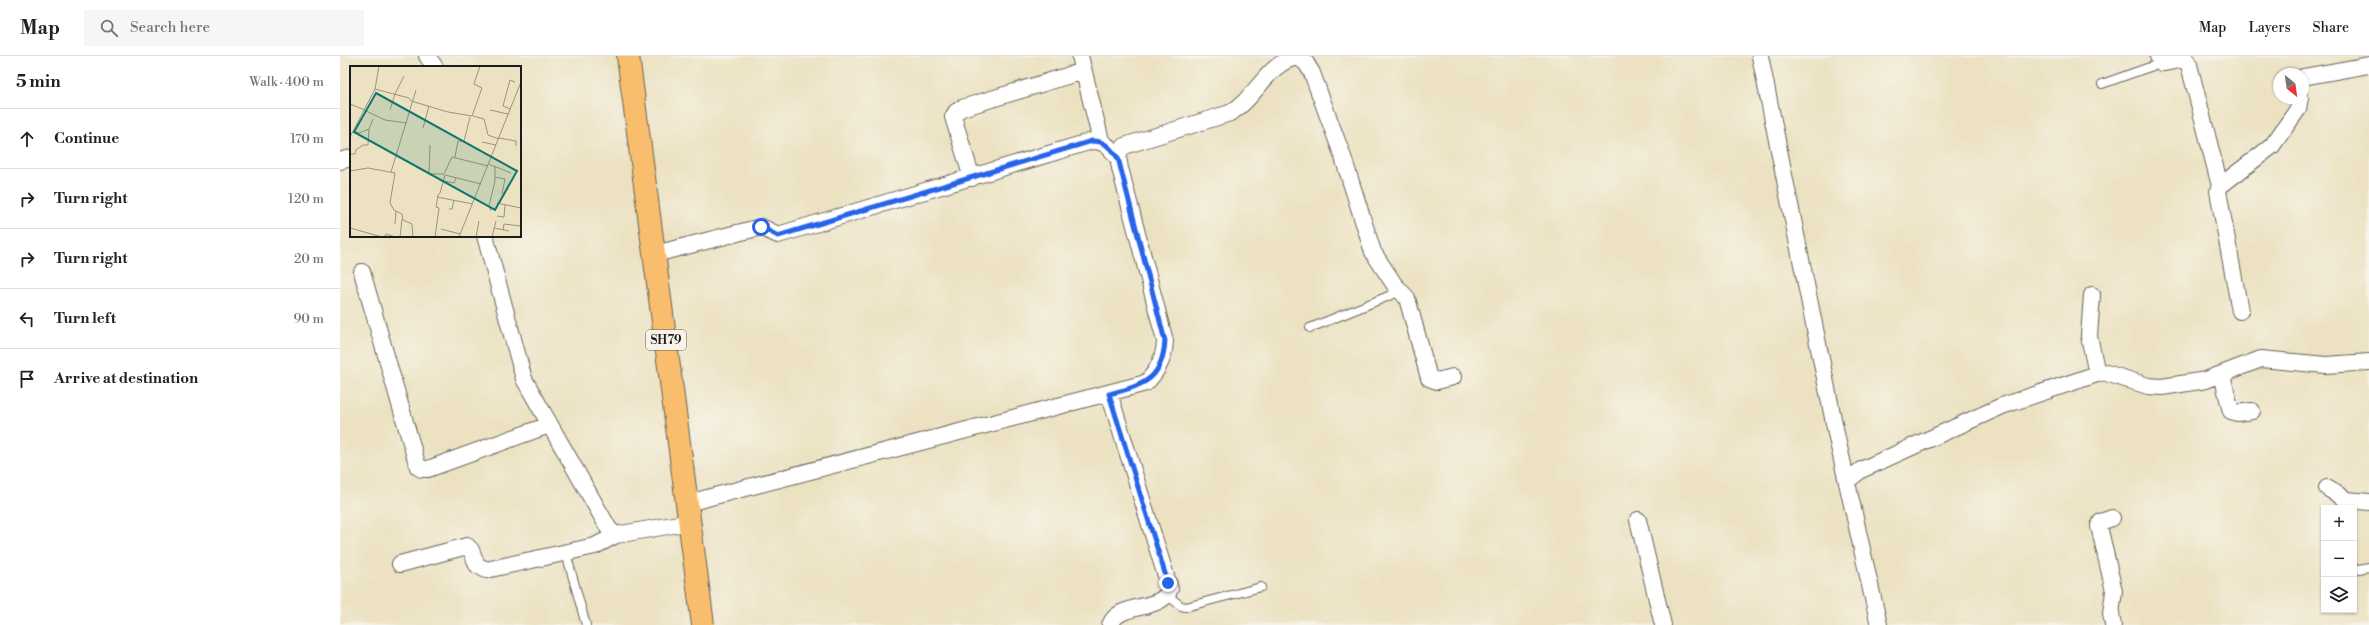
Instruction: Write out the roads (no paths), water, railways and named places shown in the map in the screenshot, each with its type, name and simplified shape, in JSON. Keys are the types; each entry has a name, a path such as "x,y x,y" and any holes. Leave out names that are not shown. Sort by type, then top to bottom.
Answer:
{"main road":[{"name":"SH79","path":"628,56 703,625"}],"street":[{"path":"427,56 434,66"},
{"path":"1760,56 1847,481 1879,625"},
{"path":"1118,158 1120,150 1124,146 1234,111 1245,103 1279,64 1290,58 1298,57 1306,63 1312,73 1343,157 1373,252 1394,284 1407,298 1429,378 1436,381 1453,377"},
{"path":"2159,59 2184,59 2188,61 2220,186 2218,196 2240,311"},
{"path":"972,178 953,117 956,112 962,108 1082,63 1101,141"},
{"path":"2309,76 2369,65"},
{"path":"2220,186 2272,146 2298,109 2299,104"},
{"path":"400,564 467,546 471,550 477,565 486,570 566,553 598,544 616,535 689,513 1146,383 1157,372 1164,355 1165,341 1118,158 1108,146 1101,141 1092,141 778,236 761,227 655,254"},
{"path":"340,161 350,158"},
{"path":"485,237 524,379 548,425 609,529 616,535"},
{"path":"362,272 418,466 422,469 428,469 548,425"},
{"path":"2092,295 2089,336 2097,374"},
{"path":"1847,481 1861,470 2002,406 2097,374 2108,372 2154,387 2206,380 2261,359 2326,365 2369,362"},
{"path":"2222,375 2231,411 2237,413 2252,411"},
{"path":"1109,394 1168,583 1167,595 1162,599 1116,615 1110,625"},
{"path":"2328,488 2347,500 2369,502"},
{"path":"2112,518 2101,522 2099,526 2114,591 2111,614 2113,625"},
{"path":"1638,520 1663,625"}],"lane":[{"path":"2102,84 2159,59"},
{"path":"1310,328 1401,291"},
{"path":"566,553 586,625"},
{"path":"2357,569 2369,567"},
{"path":"1167,595 1181,606 1186,607 1261,587"}]}
